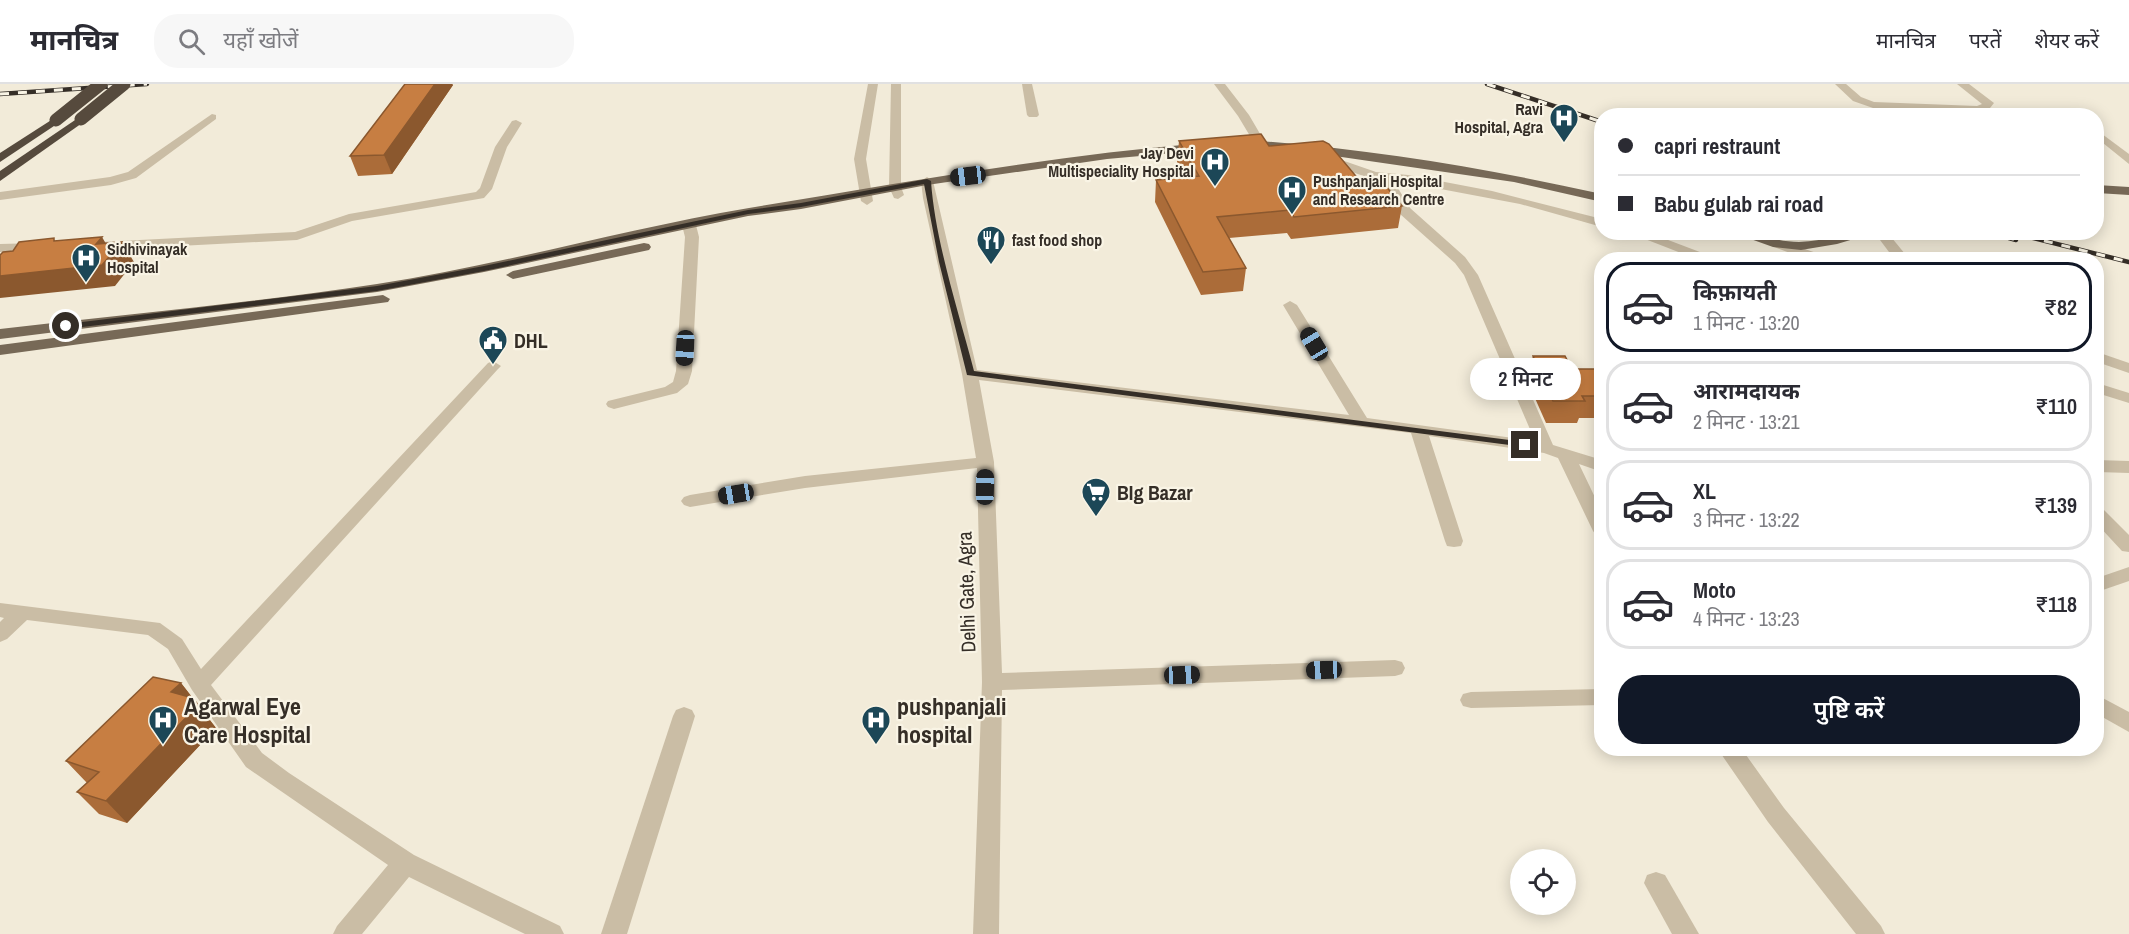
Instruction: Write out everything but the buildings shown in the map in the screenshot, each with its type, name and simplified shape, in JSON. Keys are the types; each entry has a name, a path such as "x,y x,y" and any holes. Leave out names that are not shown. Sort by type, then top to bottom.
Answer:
{"highway":[{"path":"0,159 56,120 101,84"},
{"path":"0,177 81,119 124,84"}],"main road":[{"path":"1234,145 1260,144 1307,148 1514,178 1594,196"},
{"path":"0,350 346,306 691,231 748,212 866,197 953,178 1107,155 1212,146"},
{"path":"2104,189 2129,191"},
{"path":"1765,240 1779,244 1815,245 1837,240"},
{"path":"0,334 221,309 377,288 581,254"},
{"path":"213,324 221,309"}],"street":[{"path":"866,197 860,159 873,84"},
{"path":"896,84 896,191"},
{"path":"1027,84 1034,115"},
{"path":"1219,84 1243,115 1260,144"},
{"path":"1840,84 1863,102 1880,108"},
{"path":"1962,84 1988,103 1981,108"},
{"path":"0,196 111,181 132,175 212,117"},
{"path":"83,246 297,236 349,218 480,195 486,189 501,147 516,123"},
{"path":"2104,139 2129,160"},
{"path":"1307,148 1336,164 1367,172 1467,188 1594,220"},
{"path":"1367,172 1385,179 1392,185 1397,201 1404,211 1460,260 1471,275 1546,448"},
{"name":"Delhi Gate, Agra","path":"928,185 948,284 970,374 985,462 992,682 986,934"},
{"path":"614,404 671,390 680,384 684,371 691,231"},
{"path":"1655,240 1691,252"},
{"path":"1887,240 1896,252"},
{"path":"1779,244 1801,252"},
{"path":"0,248 47,247"},
{"path":"1290,305 1361,422"},
{"path":"2104,359 2129,368"},
{"path":"199,684 493,366"},
{"path":"970,374 1418,429 1546,448 1594,463"},
{"path":"2104,390 2129,398"},
{"path":"1418,429 1454,541"},
{"path":"1565,454 1594,514"},
{"path":"690,501 805,482 985,462"},
{"path":"2104,466 2129,467"},
{"path":"2104,520 2129,546"},
{"path":"2104,583 2129,574"},
{"path":"0,610 153,628 175,644 199,684 254,759 281,780 405,863 551,934"},
{"path":"0,634 23,612"},
{"path":"992,682 1395,668"},
{"path":"1471,699 1594,697"},
{"path":"2104,707 2129,723"},
{"path":"614,934 684,716"},
{"path":"1734,756 1776,815 1872,934"},
{"path":"346,934 405,863"},
{"path":"1656,883 1686,934"}],"railway":[{"path":"0,94 147,84"},
{"path":"1487,84 1594,119"},
{"path":"2041,240 2089,252"},
{"path":"2104,256 2129,262"}],"place":[{"name":"Ravi Hospital, Agra","path":"1564,144"},
{"name":"Jay Devi Multispeciality Hospital","path":"1215,188"},
{"name":"Pushpanjali Hospital and Research Centre","path":"1292,216"},
{"name":"fast food shop","path":"991,266"},
{"name":"Sidhivinayak Hospital","path":"86,284"},
{"name":"DHL","path":"493,366"},
{"name":"BIg Bazar","path":"1096,518"},
{"name":"Agarwal Eye Care Hospital","path":"163,746"},
{"name":"pushpanjali hospital","path":"876,746"}],"route":[{"path":"66,326 377,288 484,268 748,212 801,205 927,181 928,198 970,374 1418,429 1525,445"}]}
